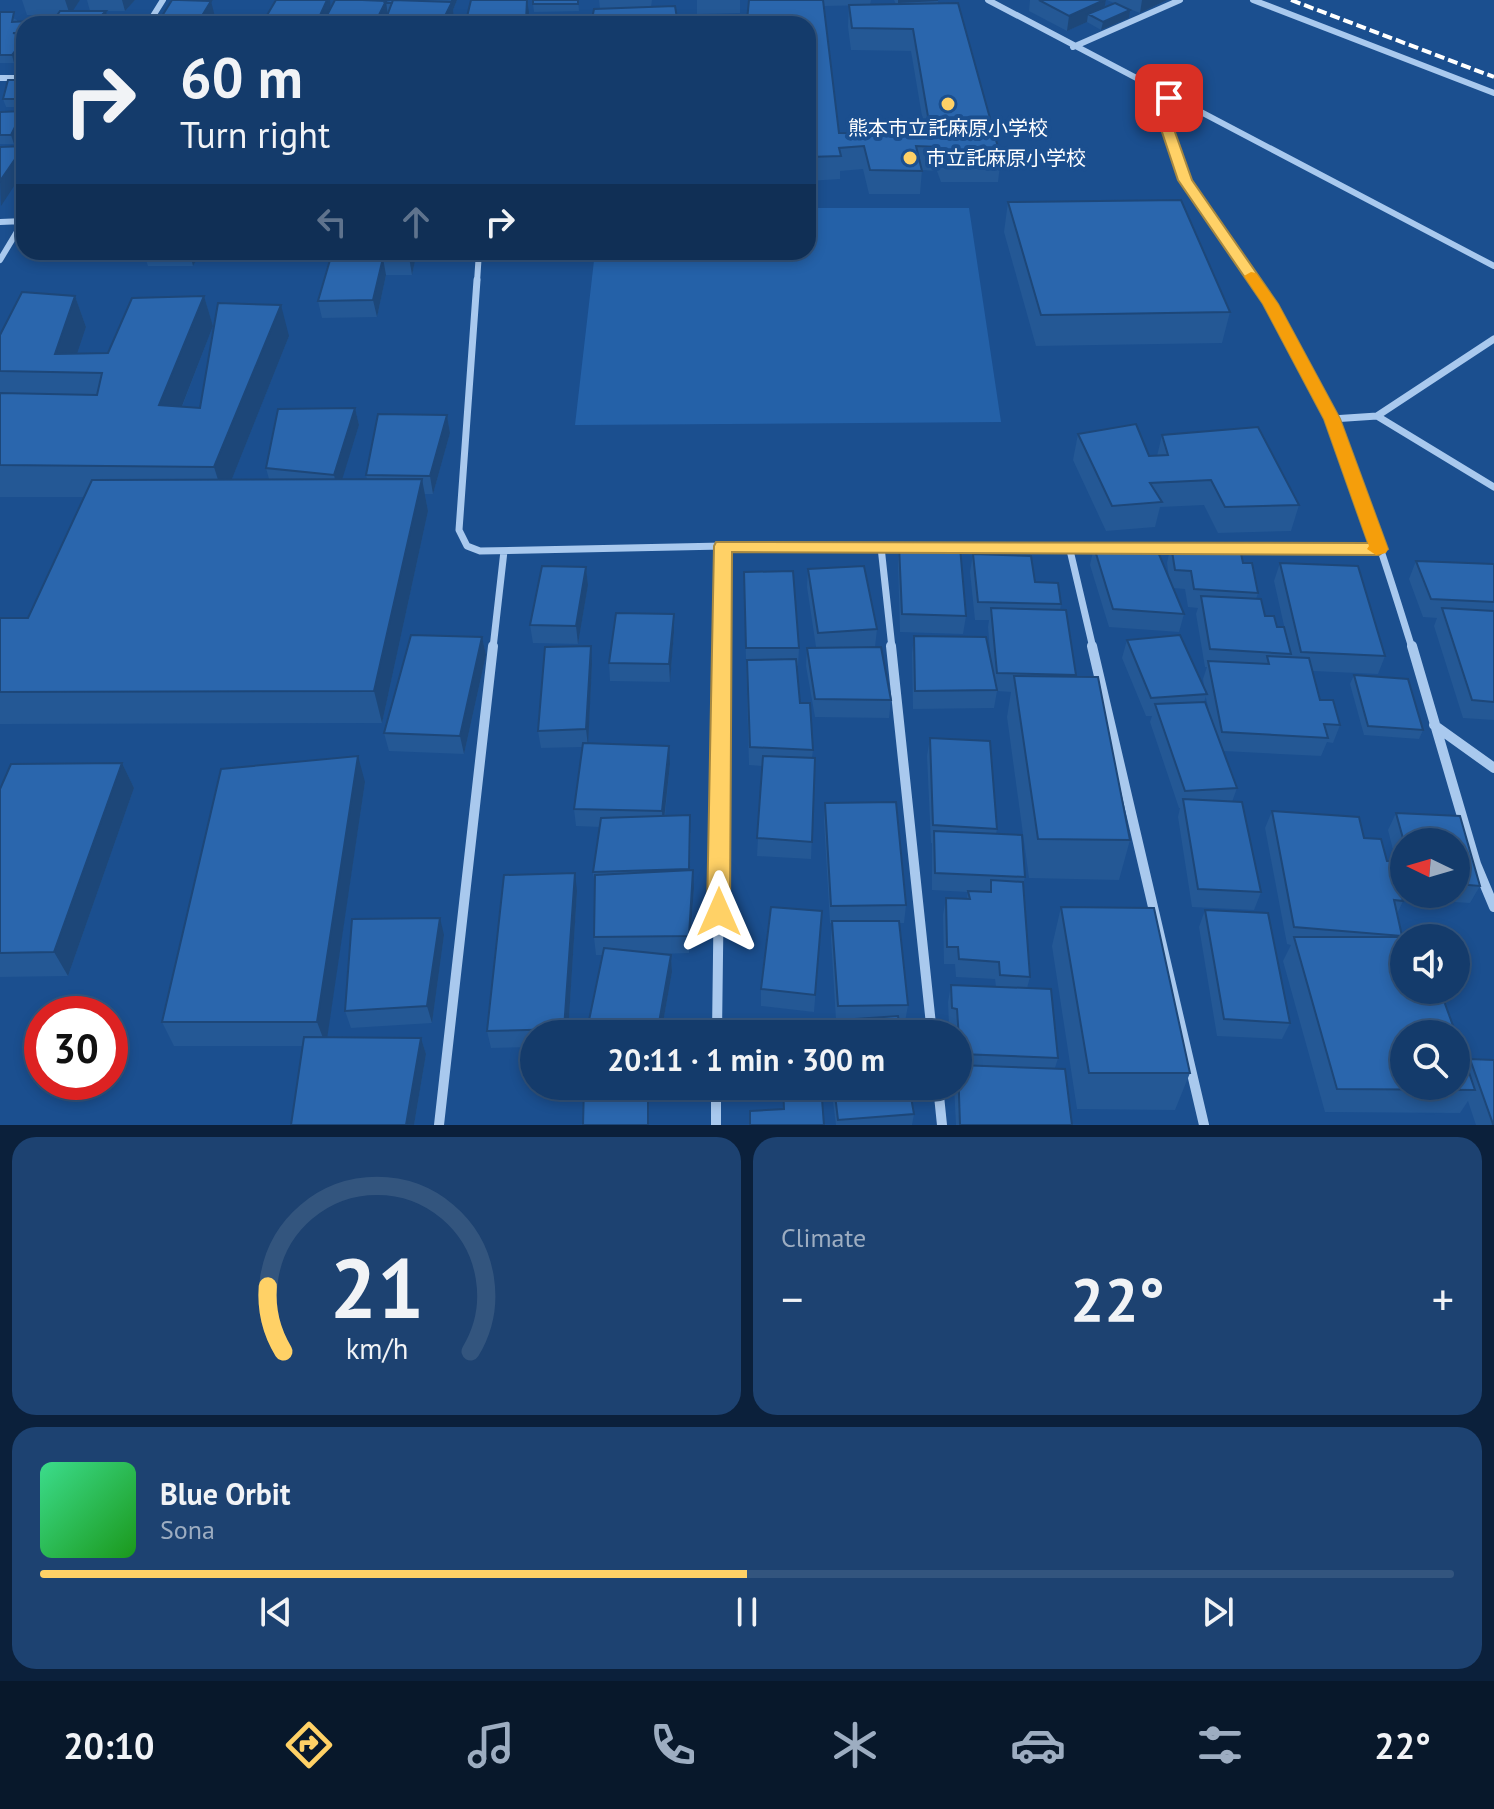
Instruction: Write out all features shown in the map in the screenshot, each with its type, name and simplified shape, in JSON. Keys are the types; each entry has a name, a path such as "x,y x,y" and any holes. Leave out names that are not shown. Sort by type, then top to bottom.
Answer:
{"street":[{"path":"988,0 1169,98 1494,266"},
{"path":"1073,47 1180,0"},
{"path":"1253,0 1494,93"},
{"path":"1169,98 1168,132 1185,180 1270,304 1332,419 1379,549 1476,864 1494,907"},
{"path":"0,260 16,234"},
{"path":"478,260 459,530 467,546 480,551 723,546 1379,549"},
{"path":"1332,419 1377,416 1494,339"},
{"path":"1377,416 1494,487"},
{"path":"717,1020 723,546"},
{"path":"1069,546 1204,1125"},
{"path":"881,547 931,1020"},
{"path":"439,1125 504,551"},
{"path":"1433,725 1494,768"},
{"path":"716,1100 716,1125"},
{"path":"939,1100 942,1125"}],"shaded area":[{"path":"816,208 969,208 1001,422 575,425 594,260 816,260"}],"building":[{"path":"172,0 211,1 202,16 162,16"},
{"path":"276,0 327,0 320,16 267,16"},
{"path":"335,0 386,1 378,16 327,16"},
{"path":"393,0 452,2 445,16 387,16"},
{"path":"471,0 527,0 526,16 467,16"},
{"path":"533,0 578,0 578,4 533,4"},
{"path":"749,0 823,0 839,133 931,134 913,29 852,28 849,5 958,3 1001,158 944,159 939,147 916,146 922,171 870,170 864,146 839,148 841,156 816,157 816,16 747,16"},
{"path":"1039,0 1104,0 1069,16"},
{"path":"1115,3 1130,10 1103,22 1088,14"},
{"path":"675,6 677,16 593,16 594,9"},
{"path":"60,11 106,11 101,16 57,16"},
{"path":"0,12 14,12 12,22 16,22 16,33 13,33 16,34 16,50 12,55 0,55"},
{"path":"8,80 16,80 16,99 3,99"},
{"path":"16,111 16,125 11,135 0,135 0,112"},
{"path":"16,146 16,158 0,181 0,147"},
{"path":"1181,200 1230,312 1041,315 1008,202"},
{"path":"330,260 383,260 373,300 318,301"},
{"path":"22,292 75,296 55,354 108,353 132,298 204,296 159,405 200,408 218,303 281,305 214,467 0,465 0,393 97,395 102,373 0,371 0,335"},
{"path":"355,408 334,475 266,468 278,409"},
{"path":"378,414 447,415 430,476 366,475"},
{"path":"1136,424 1149,456 1168,455 1162,435 1258,427 1299,505 1225,507 1211,480 1150,483 1162,502 1112,506 1078,434"},
{"path":"422,479 374,691 0,692 0,618 28,618 92,480"},
{"path":"899,545 960,547 966,616 902,614"},
{"path":"1171,545 1240,549 1243,563 1252,563 1258,593 1194,589 1191,571 1175,570"},
{"path":"1094,547 1156,547 1184,614 1113,609"},
{"path":"973,554 1031,556 1035,582 1058,583 1061,604 978,602"},
{"path":"1416,561 1494,564 1494,602 1431,599"},
{"path":"1280,563 1358,566 1385,656 1301,652"},
{"path":"542,566 586,567 576,626 530,625"},
{"path":"864,566 877,629 818,633 808,569"},
{"path":"793,571 799,648 746,648 744,572"},
{"path":"1201,596 1261,599 1265,616 1274,616 1277,627 1284,627 1291,654 1210,649"},
{"path":"991,608 1066,610 1076,675 997,673"},
{"path":"1442,608 1494,611 1494,702 1472,700"},
{"path":"616,613 674,614 669,664 609,663"},
{"path":"411,635 482,637 460,736 384,733"},
{"path":"1180,635 1207,694 1151,698 1127,640"},
{"path":"914,636 986,637 997,690 915,691"},
{"path":"591,646 586,729 538,731 545,647"},
{"path":"881,647 891,700 815,699 807,648"},
{"path":"1267,656 1309,658 1320,700 1333,700 1340,725 1324,724 1328,738 1222,732 1208,661 1269,664"},
{"path":"796,659 800,703 810,703 813,750 750,747 747,660"},
{"path":"1354,675 1408,679 1423,730 1368,726"},
{"path":"1014,676 1098,677 1130,840 1038,839"},
{"path":"1205,702 1237,788 1185,791 1155,704"},
{"path":"930,738 990,741 997,829 933,825"},
{"path":"583,743 669,746 662,811 574,809"},
{"path":"358,756 317,1022 162,1022 221,769"},
{"path":"763,756 815,758 812,842 757,838"},
{"path":"122,763 54,952 0,953 0,789 11,764"},
{"path":"1183,799 1242,802 1261,892 1198,889"},
{"path":"896,802 906,905 831,906 825,803"},
{"path":"1272,811 1359,817 1364,838 1381,839 1387,861 1390,861 1390,908 1396,908 1399,924 1390,924 1390,935 1294,927"},
{"path":"1396,813 1460,816 1463,828 1400,828"},
{"path":"690,815 689,869 593,872 601,818"},
{"path":"934,831 1022,835 1025,877 935,873"},
{"path":"1470,851 1480,886 1470,885"},
{"path":"693,870 689,936 594,937 595,875"},
{"path":"575,873 565,1020 520,1020 520,1030 487,1031 504,875"},
{"path":"991,880 1023,882 1030,977 1000,975 999,962 959,959 958,947 947,947 946,898 970,899 968,891 991,892"},
{"path":"771,907 822,911 815,995 761,989"},
{"path":"1061,907 1154,908 1190,1073 1089,1073"},
{"path":"1205,910 1268,913 1290,1023 1224,1019"},
{"path":"440,918 427,1006 345,1011 352,919"},
{"path":"832,921 899,921 908,1005 838,1006"},
{"path":"1294,937 1390,937 1390,1004 1445,1004 1451,1020 1390,1020 1390,1089 1337,1089"},
{"path":"604,948 671,955 659,1020 589,1020"},
{"path":"951,985 1051,989 1058,1058 972,1054 972,1020 958,1020 957,1009 952,1008"},
{"path":"898,1016 899,1020 841,1020"},
{"path":"304,1037 421,1038 406,1125 291,1125"},
{"path":"1470,1059 1494,1060 1493,1124"},
{"path":"972,1066 1065,1069 1072,1125 960,1125 959,1100 972,1100"},
{"path":"584,1100 648,1100 648,1125 583,1125"},
{"path":"784,1100 822,1100 824,1125 750,1125 750,1111 784,1109"},
{"path":"836,1100 912,1100 914,1114 838,1120"}],"railway":[{"path":"1291,0 1494,77"}],"slow traffic":[{"path":"1251,276 1270,304 1332,419 1379,549 1376,549"}],"place":[{"name":"熊本市立託麻原小学校","path":"948,104"},
{"name":"市立託麻原小学校","path":"910,158"}],"route":[{"path":"719,912 723,546 1379,549 1332,419 1270,304 1185,180 1168,132 1169,98"}]}
